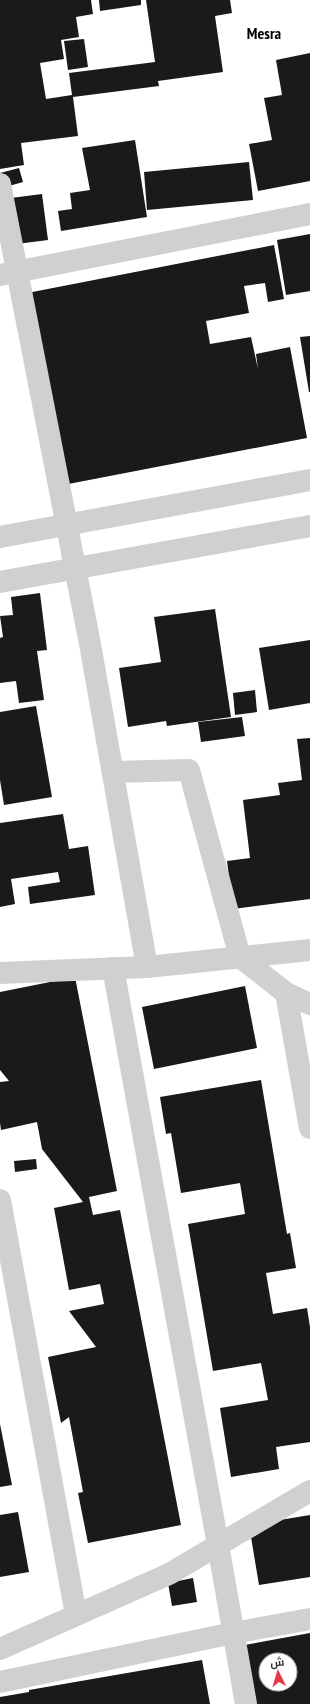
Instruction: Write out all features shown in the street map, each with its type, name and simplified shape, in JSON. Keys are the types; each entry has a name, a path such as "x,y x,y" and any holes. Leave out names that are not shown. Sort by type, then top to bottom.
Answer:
{"street":[{"path":"0,184 9,274 75,567 147,967"},
{"path":"9,274 310,214"},
{"path":"0,537 310,480"},
{"path":"0,582 75,567 310,526"},
{"path":"113,772 189,770 240,957 286,993 310,1004"},
{"path":"0,973 147,967 310,950"},
{"path":"113,968 246,1704"},
{"path":"286,993 310,1128"},
{"path":"0,1200 76,1615"},
{"path":"0,1649 169,1574 310,1491"},
{"path":"0,1682 233,1633 310,1619"}],"building":[{"path":"0,0 91,0 93,14 76,17 79,37 61,40 64,59 40,63 46,99 72,95 69,73 155,62 146,0 230,0 232,13 215,16 223,72 158,81 159,86 73,97 78,136 21,143 24,165 0,169"},
{"path":"99,0 141,0 141,5 100,11"},
{"path":"84,39 88,67 68,70 64,41"},
{"path":"310,53 310,181 258,191 249,144 272,140 264,98 282,95 276,60"},
{"path":"135,140 147,217 61,231 58,211 72,209 70,193 90,190 82,148"},
{"path":"249,162 253,200 147,210 144,172"},
{"path":"19,168 23,182 2,188 0,173"},
{"path":"42,194 48,240 9,245 3,199"},
{"path":"310,234 310,291 286,295 277,240"},
{"path":"274,245 284,299 268,302 265,283 244,286 249,313 206,321 210,344 251,337 258,369 256,354 290,347 307,438 58,486 22,294"},
{"path":"310,336 310,392 309,392 300,337"},
{"path":"40,593 47,650 37,651 44,700 19,703 16,681 0,683 0,638 3,637 0,616 13,615 11,597"},
{"path":"215,609 231,717 167,726 166,721 128,727 119,668 161,662 154,617"},
{"path":"310,640 310,703 269,710 259,648"},
{"path":"255,690 257,712 235,715 233,693"},
{"path":"36,706 52,797 4,805 0,780 0,712"},
{"path":"242,717 245,736 201,742 198,722"},
{"path":"310,738 310,899 233,909 227,861 250,858 243,800 280,795 278,783 302,780 297,739"},
{"path":"63,814 69,849 88,846 95,895 30,904 28,887 60,882 58,872 11,879 15,904 0,907 0,823"},
{"path":"75,977 117,1191 89,1197 93,1215 120,1210 181,1525 88,1543 78,1493 83,1492 69,1417 61,1423 48,1357 96,1347 69,1311 104,1304 100,1284 69,1290 54,1208 83,1202 42,1149 37,1122 1,1130 0,1123 0,1082 9,1081 0,1070 0,992"},
{"path":"245,986 257,1048 154,1069 142,1007"},
{"path":"261,1080 287,1234 290,1233 296,1268 266,1273 273,1314 307,1308 310,1327 310,1442 276,1447 279,1469 231,1477 220,1408 268,1400 261,1363 213,1371 188,1224 245,1214 240,1183 181,1193 171,1133 166,1134 160,1097"},
{"path":"36,1159 37,1169 15,1172 14,1161"},
{"path":"0,1424 12,1485 0,1487"},
{"path":"18,1512 29,1572 0,1577 0,1515"},
{"path":"310,1515 310,1577 259,1585 249,1525"},
{"path":"193,1578 197,1602 172,1606 168,1583"},
{"path":"310,1633 310,1704 239,1704 228,1648"},
{"path":"202,1660 210,1704 0,1704 0,1697 29,1692 29,1690"}],"district":[{"name":"Mesra","path":"264,33"}]}
